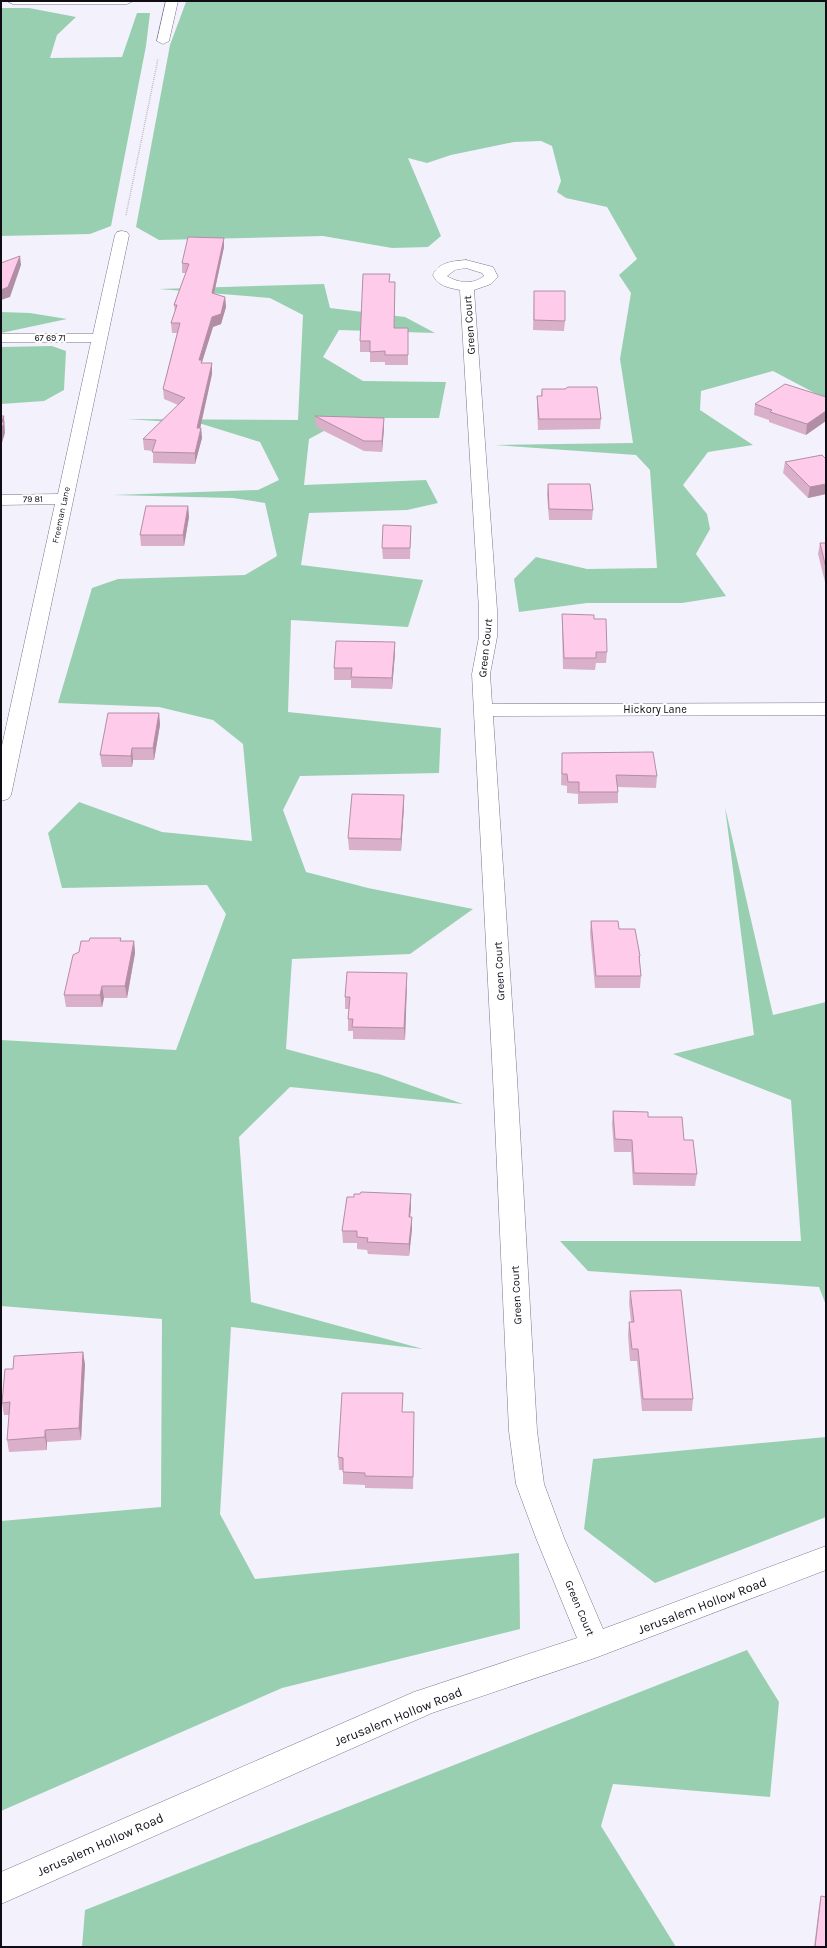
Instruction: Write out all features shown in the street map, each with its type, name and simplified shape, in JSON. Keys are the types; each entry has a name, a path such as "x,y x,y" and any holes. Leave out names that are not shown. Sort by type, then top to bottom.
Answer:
{"street":[{"path":"13,1 127,1"},
{"path":"163,41 172,1"},
{"name":"Freeman Lane","path":"1,795 7,736 65,499 122,235"},
{"name":"Green Court","path":"467,286 488,610 488,637 481,674 523,1431 530,1484 550,1538 595,1645"},
{"name":"67 69 71","path":"1,338 99,338"},
{"name":"79 81","path":"1,500 65,499"},
{"name":"Hickory Lane","path":"484,710 826,709"},
{"name":"Jerusalem Hollow Road","path":"1,1888 425,1702 595,1645 826,1558"}],"path":[{"path":"122,235 156,64 163,41"}],"green space":[{"path":"826,1 826,399 773,371 701,391 700,410 753,445 708,452 683,485 707,514 710,529 696,554 726,596 682,603 587,603 519,612 514,579 536,557 587,569 657,568 650,470 636,455 495,445 633,443 620,359 631,293 619,275 637,259 607,207 566,198 557,192 561,181 552,146 541,141 514,142 451,155 427,163 408,158 441,236 428,247 392,248 323,236 159,240 136,227 170,45 186,2"},
{"path":"1,8 29,8 76,17 57,35 50,58 122,57 137,13 150,13 146,46 111,226 90,234 1,236"},
{"path":"324,284 330,308 405,317 435,333 339,330 323,357 363,381 446,382 439,418 348,418 309,439 304,485 426,480 438,503 407,510 309,513 301,565 423,580 408,627 291,620 288,712 441,728 439,773 300,776 283,810 306,872 368,888 473,909 410,954 292,959 286,1049 379,1074 463,1104 290,1087 239,1137 251,1302 423,1349 231,1327 220,1514 255,1579 519,1553 520,1629 282,1688 1,1811 1,1521 161,1507 162,1319 1,1306 1,1040 176,1050 226,914 207,885 62,888 48,833 79,802 162,832 252,841 243,744 213,720 159,707 58,703 92,588 118,579 245,575 277,556 265,503 233,498 113,495 258,490 279,480 260,442 202,424 127,419 298,420 303,315 270,298 159,289"},
{"path":"1,312 30,313 67,319 1,333"},
{"path":"52,346 66,351 64,390 44,401 1,404 1,347"},
{"path":"725,807 773,1015 826,1002 826,1305 819,1287 588,1271 560,1241 801,1241 791,1100 673,1054 754,1035"},
{"path":"826,1437 826,1517 655,1583 584,1529 593,1459"},
{"path":"747,1650 779,1702 770,1797 613,1784 601,1826 676,1947 82,1947 85,1910"}],"building":[{"path":"188,237 224,238 212,293 225,297 221,314 212,317 199,360 202,360 201,363 212,363 197,428 201,428 195,453 152,452 156,440 143,439 185,398 163,389 180,323 171,323 177,305 174,305 189,264 182,263"},
{"path":"20,256 8,287 1,290 1,263"},
{"path":"363,274 390,274 389,282 395,282 394,328 408,328 408,355 385,355 385,351 370,352 370,341 360,341"},
{"path":"534,291 565,291 565,321 534,320"},
{"path":"785,384 826,397 826,411 807,424 770,412 772,410 755,404"},
{"path":"568,387 597,387 601,419 539,419 537,396 542,396 542,389 565,389"},
{"path":"315,416 384,418 382,441 364,441"},
{"path":"1,422 4,422 1,431"},
{"path":"822,455 826,459 826,484 810,487 785,462"},
{"path":"548,484 590,484 593,510 549,509"},
{"path":"146,506 188,506 183,535 140,535"},
{"path":"383,525 411,526 410,548 382,548"},
{"path":"820,543 826,543 826,568"},
{"path":"562,614 594,615 594,619 606,619 607,652 596,652 596,658 564,658"},
{"path":"336,641 395,642 392,678 351,677 352,668 334,668"},
{"path":"108,713 159,713 153,748 132,748 131,756 100,755"},
{"path":"653,752 657,776 616,775 618,792 579,792 579,782 568,782 567,774 562,774 562,753"},
{"path":"352,794 404,795 401,839 348,838"},
{"path":"591,921 618,921 619,929 635,929 640,956 641,976 596,976"},
{"path":"90,938 121,938 120,941 134,941 125,986 102,986 100,995 64,995 73,955 79,952 81,941 89,941"},
{"path":"347,972 407,973 404,1028 352,1027 353,1019 348,1019 350,997 345,997"},
{"path":"613,1111 648,1112 648,1117 682,1117 684,1140 693,1140 697,1174 634,1173 632,1140 615,1139"},
{"path":"361,1192 411,1194 409,1217 412,1217 409,1244 367,1242 368,1238 357,1237 357,1231 342,1231 347,1197 354,1197 354,1194 360,1194"},
{"path":"681,1290 693,1399 643,1399 638,1349 632,1349 629,1322 634,1322 630,1291"},
{"path":"83,1352 79,1428 45,1430 45,1437 7,1440 10,1402 2,1403 5,1369 13,1369 14,1356"},
{"path":"342,1393 403,1393 402,1412 414,1412 413,1477 365,1476 365,1473 343,1472 343,1458 338,1457"},
{"path":"821,1896 826,1897 826,1947 815,1947"}]}
